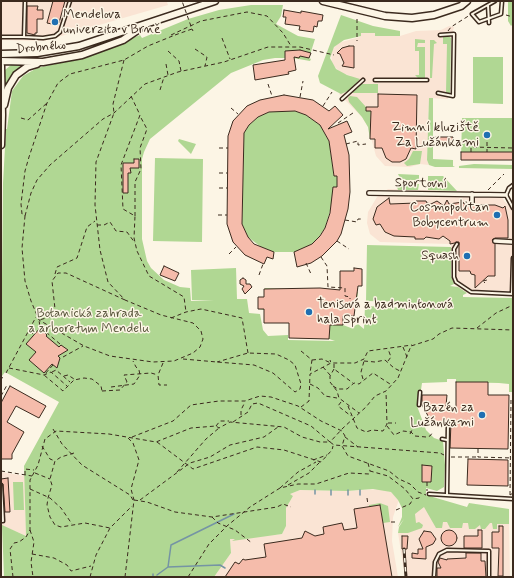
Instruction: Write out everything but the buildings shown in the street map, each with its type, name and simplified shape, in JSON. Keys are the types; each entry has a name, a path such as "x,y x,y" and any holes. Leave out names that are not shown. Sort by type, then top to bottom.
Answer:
{"main road":[{"name":"Drobného","path":"1,54 14,54 79,46 148,24 196,6 215,1"},
{"path":"323,1 385,16 412,18 434,15 461,6 468,1"},
{"name":"Drobného","path":"2,64 43,62 91,53 123,40 148,24"},
{"path":"1,145 2,64 14,54"},
{"path":"2,114 8,88 14,78 28,67 43,62"}],"street":[{"name":"Sportovní","path":"368,193 506,195"},
{"path":"472,194 472,202"},
{"path":"494,241 513,242"}],"lane":[{"path":"24,37 25,1"},
{"path":"1,37 48,38 60,32 70,1"},
{"path":"495,1 472,14 479,22 501,14 502,1"},
{"path":"488,5 489,23"},
{"path":"438,93 453,96 454,34 440,35"},
{"path":"342,99 363,80"},
{"path":"375,80 427,80"},
{"path":"513,185 509,188 506,195 513,208"},
{"path":"457,244 454,249 454,277 456,282 471,292 512,294 513,258"},
{"path":"419,405 420,392"},
{"path":"447,495 448,423"},
{"path":"442,439 447,440"},
{"path":"1,485 3,521 1,521"},
{"path":"429,494 513,498"},
{"path":"434,577 435,562 439,554 446,550 489,551 489,577"}],"path":[{"path":"168,36 192,30 182,1"},
{"path":"25,216 22,214 21,204 25,171 47,103 54,88 70,74 124,60 148,46 201,21 247,12 267,16 283,33 291,46"},
{"path":"446,34 451,27 472,14"},
{"path":"506,15 513,17"},
{"path":"357,19 357,41"},
{"path":"222,38 230,60"},
{"path":"217,362 248,353 276,354 289,360 295,365 301,384 300,389 295,392 273,372 254,365 217,362 182,359 163,362 133,360 110,356 84,346 39,320 36,317 25,281 23,264 22,238 25,216 31,193 37,180 50,165 103,119 114,113 130,96 145,84 164,76 230,60 262,48 291,46 334,55"},
{"path":"195,49 207,57 205,66"},
{"path":"168,51 179,61 182,71"},
{"path":"124,60 113,104 114,113 96,162 96,220 105,276 111,286 125,300"},
{"path":"166,64 168,75"},
{"path":"160,90 164,76"},
{"path":"300,97 303,81"},
{"path":"268,84 272,96"},
{"path":"323,106 332,92"},
{"path":"130,96 147,129 140,148 141,169 135,182 135,244 149,276 184,297 186,312"},
{"path":"21,118 28,120 47,103"},
{"path":"231,108 238,114"},
{"path":"338,123 353,113"},
{"path":"135,216 123,209 120,165 140,115"},
{"path":"346,144 358,141 358,145 366,144"},
{"path":"487,142 487,152"},
{"path":"471,152 471,147 513,148"},
{"path":"219,148 228,148"},
{"path":"505,152 506,148"},
{"path":"219,173 227,173"},
{"path":"483,194 504,174"},
{"path":"219,188 227,188"},
{"path":"218,215 227,215"},
{"path":"345,220 357,222 358,219 363,220"},
{"path":"39,320 50,317 55,309 52,284 57,267 77,258 87,228 96,220"},
{"path":"97,225 104,225 110,222 116,230 127,232 135,244"},
{"path":"337,241 349,249"},
{"path":"229,254 236,247"},
{"path":"321,257 327,266 328,287 345,288 345,296 350,297 350,299"},
{"path":"306,263 311,274"},
{"path":"259,275 263,264"},
{"path":"55,275 66,273 125,300 171,318 193,323 203,335 200,347 182,359"},
{"path":"483,281 487,280 484,283"},
{"path":"476,329 496,313 513,305"},
{"path":"171,318 186,312 207,310 242,318 248,353"},
{"path":"6,372 30,331 36,317"},
{"path":"39,320 40,327 60,344"},
{"path":"363,379 361,372 364,359 368,351 413,345 433,339 439,334 452,328 513,330"},
{"path":"30,331 34,335"},
{"path":"330,442 340,430 359,414 375,396 386,391 398,378 402,364 407,358 411,346 413,345"},
{"path":"63,357 84,346"},
{"path":"402,347 407,358"},
{"path":"388,348 390,350 391,357 388,362"},
{"path":"301,351 312,360 322,359"},
{"path":"320,357 331,363 355,363 364,359"},
{"path":"111,387 134,384 140,375 139,370 133,360"},
{"path":"301,408 310,401 309,384 312,360"},
{"path":"364,361 376,362 385,360 394,368 401,371"},
{"path":"163,362 158,375 159,385 167,385"},
{"path":"310,374 331,363"},
{"path":"334,363 334,369 330,376 330,382 339,398 359,414"},
{"path":"44,375 53,365"},
{"path":"323,367 330,376"},
{"path":"8,368 44,375 63,391 74,380 92,379 101,386 102,391 120,390 127,382 124,375 151,373 158,375"},
{"path":"334,369 359,385 363,379 373,373 390,385"},
{"path":"44,375 56,370 71,382"},
{"path":"51,372 67,386"},
{"path":"63,376 68,375 74,380"},
{"path":"333,386 338,389 347,389 354,383"},
{"path":"309,384 318,388 325,396 339,398"},
{"path":"1,396 7,385"},
{"path":"386,391 387,424 394,435 403,431 411,432 414,436 426,437 430,436 433,432"},
{"path":"132,438 173,420 192,405 220,401 245,401 264,396 277,398 301,408 321,421 340,430 359,448"},
{"path":"510,495 511,400 513,400"},
{"path":"241,416 241,410 245,401"},
{"path":"338,406 339,402 343,402"},
{"path":"233,422 248,412 252,404 258,403 311,426 334,445 440,453 448,457"},
{"path":"335,406 338,406 351,416"},
{"path":"348,406 357,428 366,432 372,430 383,431 387,424"},
{"path":"216,426 217,422 229,420 230,422 278,427 290,430 320,442 330,442"},
{"path":"175,474 219,428 230,422"},
{"path":"387,424 396,423"},
{"path":"156,442 191,428 216,426 219,428"},
{"path":"140,500 189,464 210,457 230,445 264,437 278,427"},
{"path":"53,429 62,444 73,453 82,465 130,495 134,500"},
{"path":"410,434 412,430"},
{"path":"33,577 33,536 30,530 30,480 33,477 44,439 54,432 74,431 156,442 189,464 193,469 256,447 284,450 321,462"},
{"path":"345,436 342,446 348,456 368,462 389,471 399,479 410,484 422,494 429,494 427,490 427,482"},
{"path":"126,437 133,443 139,460 131,489 134,500 126,577"},
{"path":"287,486 309,474 328,455 334,445"},
{"path":"42,446 50,459 55,461"},
{"path":"478,449 478,457"},
{"path":"73,453 61,457 55,461 50,479 52,485 47,505 50,517 55,525 61,527 85,523 110,528"},
{"path":"312,460 328,455"},
{"path":"453,457 510,457 513,459"},
{"path":"188,577 209,544 227,526 280,488 298,472 317,461"},
{"path":"368,462 370,472"},
{"path":"25,475 25,469 35,470"},
{"path":"1,471 33,477"},
{"path":"280,488 306,483 316,484 349,473 369,474 370,472 388,476 405,489 413,499"},
{"path":"34,473 50,479"},
{"path":"30,489 48,498 61,508 73,525"},
{"path":"396,510 410,504 413,499 419,498 422,494"},
{"path":"367,498 368,504"},
{"path":"134,500 140,500 175,512 212,517 277,507 284,504 291,507"},
{"path":"90,577 92,566 110,528 133,505"},
{"path":"212,517 218,523 227,526 252,543"},
{"path":"13,577 10,549 11,545 23,539 30,530"},
{"path":"32,554 54,558 67,565 71,571 92,566"}],"shaded area":[{"name":"Mendelova univerzita v Brně","path":"1,1 170,1 167,2 168,5 44,41 1,40"},
{"path":"449,26 454,27 451,38 450,94 448,94 448,99 429,98 427,160 429,165 420,164 410,167 385,166 376,156 368,127 362,117 339,94 351,76 341,73 332,64 331,51 338,43 360,37 361,33 375,33 375,36 400,36 416,31 441,30"},
{"path":"388,189 501,192 504,201 513,209 513,291 472,290 469,294 456,286 452,281 451,245 449,244 380,242 370,234 367,223 368,212 377,197"},
{"path":"1,472 25,476 26,536 1,525"},
{"path":"380,489 391,492 399,500 393,517 392,541 398,577 214,577 231,553 230,539 282,534 286,526 286,508 293,496 289,494 300,490 347,491"},
{"path":"414,500 509,524 510,577 405,577 398,533 408,533"}],"green space":[{"path":"508,1 513,1 513,24 511,26 508,21"},
{"name":"Botanická zahrada a arboretum Mendelu","path":"251,5 283,5 281,16 276,24 298,36 315,39 309,58 311,59 310,61 293,58 263,60 231,73 150,139 142,159 142,239 147,261 151,268 164,280 180,287 190,288 191,301 214,300 192,300 191,270 236,268 237,299 247,299 249,313 260,314 263,330 268,336 288,335 288,340 335,341 329,339 289,338 289,322 264,323 264,310 258,309 258,297 264,297 265,288 358,292 357,300 355,300 354,316 345,316 343,314 343,325 351,328 358,324 364,329 365,306 409,308 408,302 366,301 367,245 451,247 451,276 454,284 450,286 458,287 467,293 463,295 463,297 513,298 513,392 509,392 509,384 499,383 456,382 456,379 447,379 447,382 422,383 421,390 417,398 417,406 426,430 434,438 443,441 445,465 444,487 437,491 426,488 426,495 467,507 469,503 509,509 509,524 497,524 497,529 493,529 492,523 490,523 485,529 481,529 480,525 475,529 469,529 468,523 463,523 462,528 450,528 447,522 443,522 442,528 436,528 424,507 415,514 416,523 419,522 423,525 422,528 408,533 398,533 399,527 404,519 398,527 402,517 402,508 398,500 391,492 373,489 347,491 300,490 290,494 293,496 286,508 286,526 282,534 232,541 235,539 230,539 231,553 214,577 4,577 2,525 26,536 24,466 59,402 5,372 1,376 3,183 6,129 12,91 23,76 37,68 88,57 140,35 142,38 188,19 219,10"},
{"path":"341,15 373,26 400,31 400,36 375,36 375,33 361,33 361,36 344,40 334,47 330,58 336,69 347,75 360,79 350,90 341,94 320,83 318,76"},
{"path":"447,35 451,38 450,94 446,92 447,44 443,44 443,37"},
{"path":"415,39 425,40 425,43 418,43 417,47 425,47 425,78 418,78 415,75 419,75 419,51 415,51"},
{"path":"430,40 434,40 437,43 434,44 432,78 430,78"},
{"path":"473,57 503,57 503,104 473,103"},
{"path":"11,65 21,66 10,78 4,88 5,70"},
{"path":"361,84 378,84 378,93 352,93"},
{"path":"350,96 357,97 366,107 366,111 371,111 370,139 368,127 362,117 349,102 348,98"},
{"path":"429,98 433,98 433,159 453,160 453,166 455,167 435,167 429,165 427,160"},
{"path":"282,110 295,111 306,115 320,125 329,141 334,176 337,176 337,187 325,228 316,241 305,248 294,252 274,252 261,247 248,237 242,224 244,133 249,125 258,117 269,112"},
{"name":"Zimní kluziště Za Lužánkami","path":"462,118 513,118 513,160 461,160"},
{"path":"179,139 196,144 191,154 178,141"},
{"path":"413,151 422,151 420,164 407,166 404,163 409,159"},
{"path":"155,158 203,159 202,242 153,241"},
{"path":"474,164 513,165 513,169 459,168 459,166"},
{"path":"398,174 419,175 419,180 401,180"},
{"path":"428,176 443,176 457,191 428,190"},
{"path":"400,184 419,184 418,190 398,190 397,187"},
{"path":"13,482 23,482 24,510 14,510"},
{"path":"380,503 388,506 390,522 383,523 380,505 369,507 369,505"}],"waterway":[{"path":"331,490 331,495"},
{"path":"348,490 348,495"},
{"path":"360,490 360,495"},
{"path":"168,567 171,545 234,514"},
{"path":"157,575 168,567 220,565 225,568"}],"railway":[{"path":"404,549 406,577"}],"place":[{"name":"Mendelova univerzita v Brně","path":"55,22"},
{"name":"Zimní kluziště Za Lužánkami","path":"487,135"},
{"name":"Cosmopolitan Bobycentrum","path":"497,215"},
{"name":"Squash","path":"467,256"},
{"name":"Tenisová a badmintonová hala Sprint","path":"309,312"},
{"name":"Bazén za Lužánkami","path":"482,415"}]}
